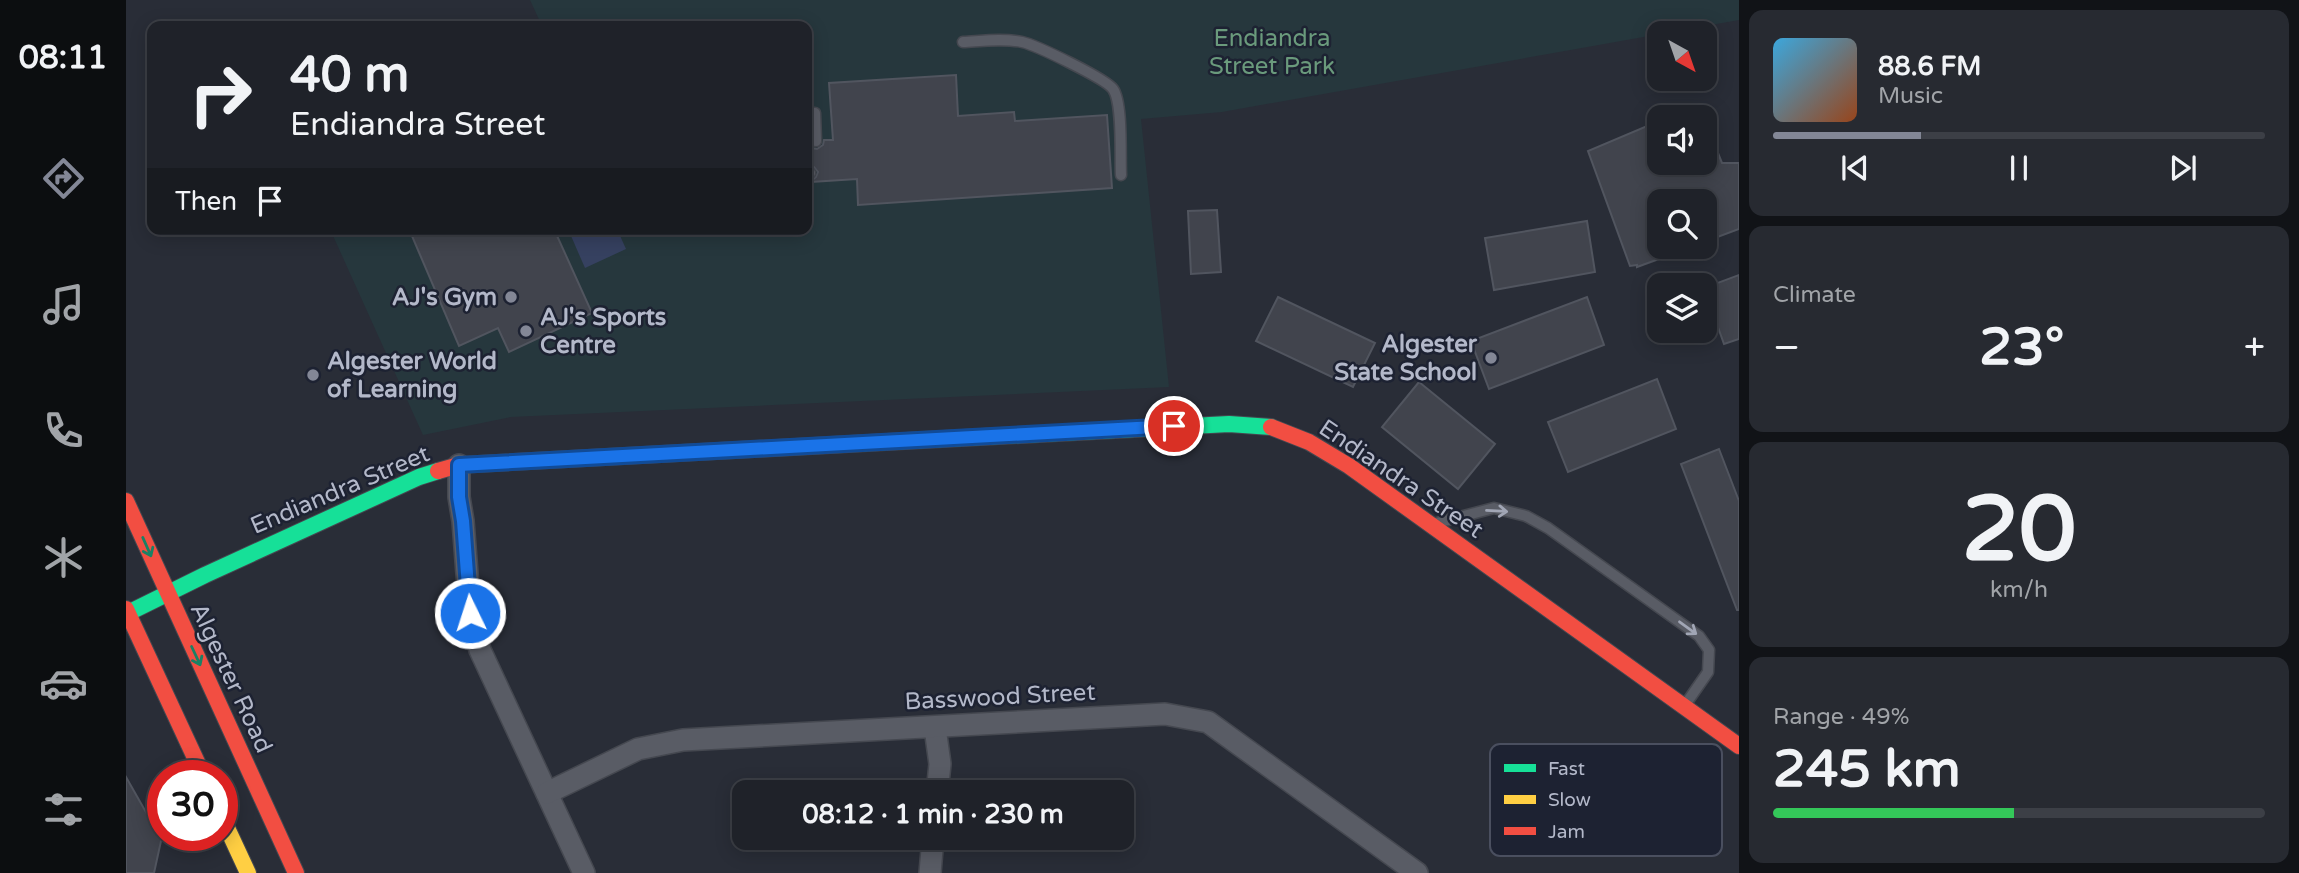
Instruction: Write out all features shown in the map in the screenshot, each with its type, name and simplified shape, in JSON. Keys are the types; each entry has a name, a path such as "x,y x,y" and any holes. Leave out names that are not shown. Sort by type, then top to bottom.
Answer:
{"street":[{"name":"Endiandra Street","path":"127,612 419,477 459,465 1229,424 1273,427 1309,442 1349,466 1739,746"},
{"path":"459,465 459,497 470,613 480,650 584,873"},
{"name":"Algester Road","path":"126,501 296,873"},
{"path":"127,612 196,760"},
{"name":"Basswood Street","path":"547,793 638,749 683,740 1165,714 1208,722 1417,873"},
{"path":"935,728 940,764 938,780"},
{"path":"930,873 932,850"},
{"path":"238,851 248,873"}],"lane":[{"path":"963,42 1024,42 1096,74 1113,89 1119,104 1121,175"},
{"path":"812,113 815,113 816,141"},
{"path":"1431,524 1494,508 1526,516 1548,528 1699,636 1710,650 1708,672 1684,706"}],"green space":[{"name":"Endiandra Street Park","path":"530,0 1739,0 1739,20 1717,24 1717,21 1647,21 1647,36 1222,112 1141,119 1169,387 511,417 423,435 333,235 812,235 812,21 540,21"}],"water":[{"path":"571,235 620,235 626,249 585,268"}],"building":[{"path":"956,75 958,116 1014,112 1015,121 1107,115 1112,188 858,205 857,179 812,182 818,172 812,166 812,148 817,149 823,145 824,140 833,140 829,83"},
{"path":"1647,126 1647,175 1717,175 1717,151 1722,163 1739,163 1739,229 1717,237 1717,189 1647,189 1647,259 1659,259 1637,267 1630,266 1588,151"},
{"path":"1217,210 1221,272 1191,274 1188,211"},
{"path":"1587,221 1595,272 1494,290 1485,238"},
{"name":"AJ's Gym","path":"412,235 557,235 592,313 509,352 498,328 459,346"},
{"path":"1739,275 1739,339 1724,344 1717,324 1717,283"},
{"path":"1278,297 1375,343 1353,387 1256,341"},
{"path":"1587,297 1604,345 1489,389 1471,341"},
{"path":"1657,379 1676,429 1568,472 1548,422"},
{"path":"1419,382 1495,444 1458,489 1382,427"},
{"path":"1719,449 1739,501 1739,610 1681,464"},
{"path":"126,777 147,814 147,851 159,851 154,873 126,873"}],"traffic: fast":[{"path":"849,444 1229,424 1271,427"},
{"path":"128,613 205,575 419,477 438,471"}],"traffic: slow":[{"path":"238,851 248,873"}],"traffic: jam":[{"path":"1271,427 1309,442 1349,466 1739,746"},
{"path":"438,471 459,465 849,444"},
{"path":"126,501 296,873"},
{"path":"126,609 196,760"}],"place":[{"name":"AJ's Gym","path":"511,297"},
{"name":"AJ's Sports Centre","path":"526,331"},
{"name":"Algester State School","path":"1491,358"},
{"name":"Algester World of Learning","path":"313,375"}],"route":[{"path":"470,613 459,497 459,465 1174,426"}]}
